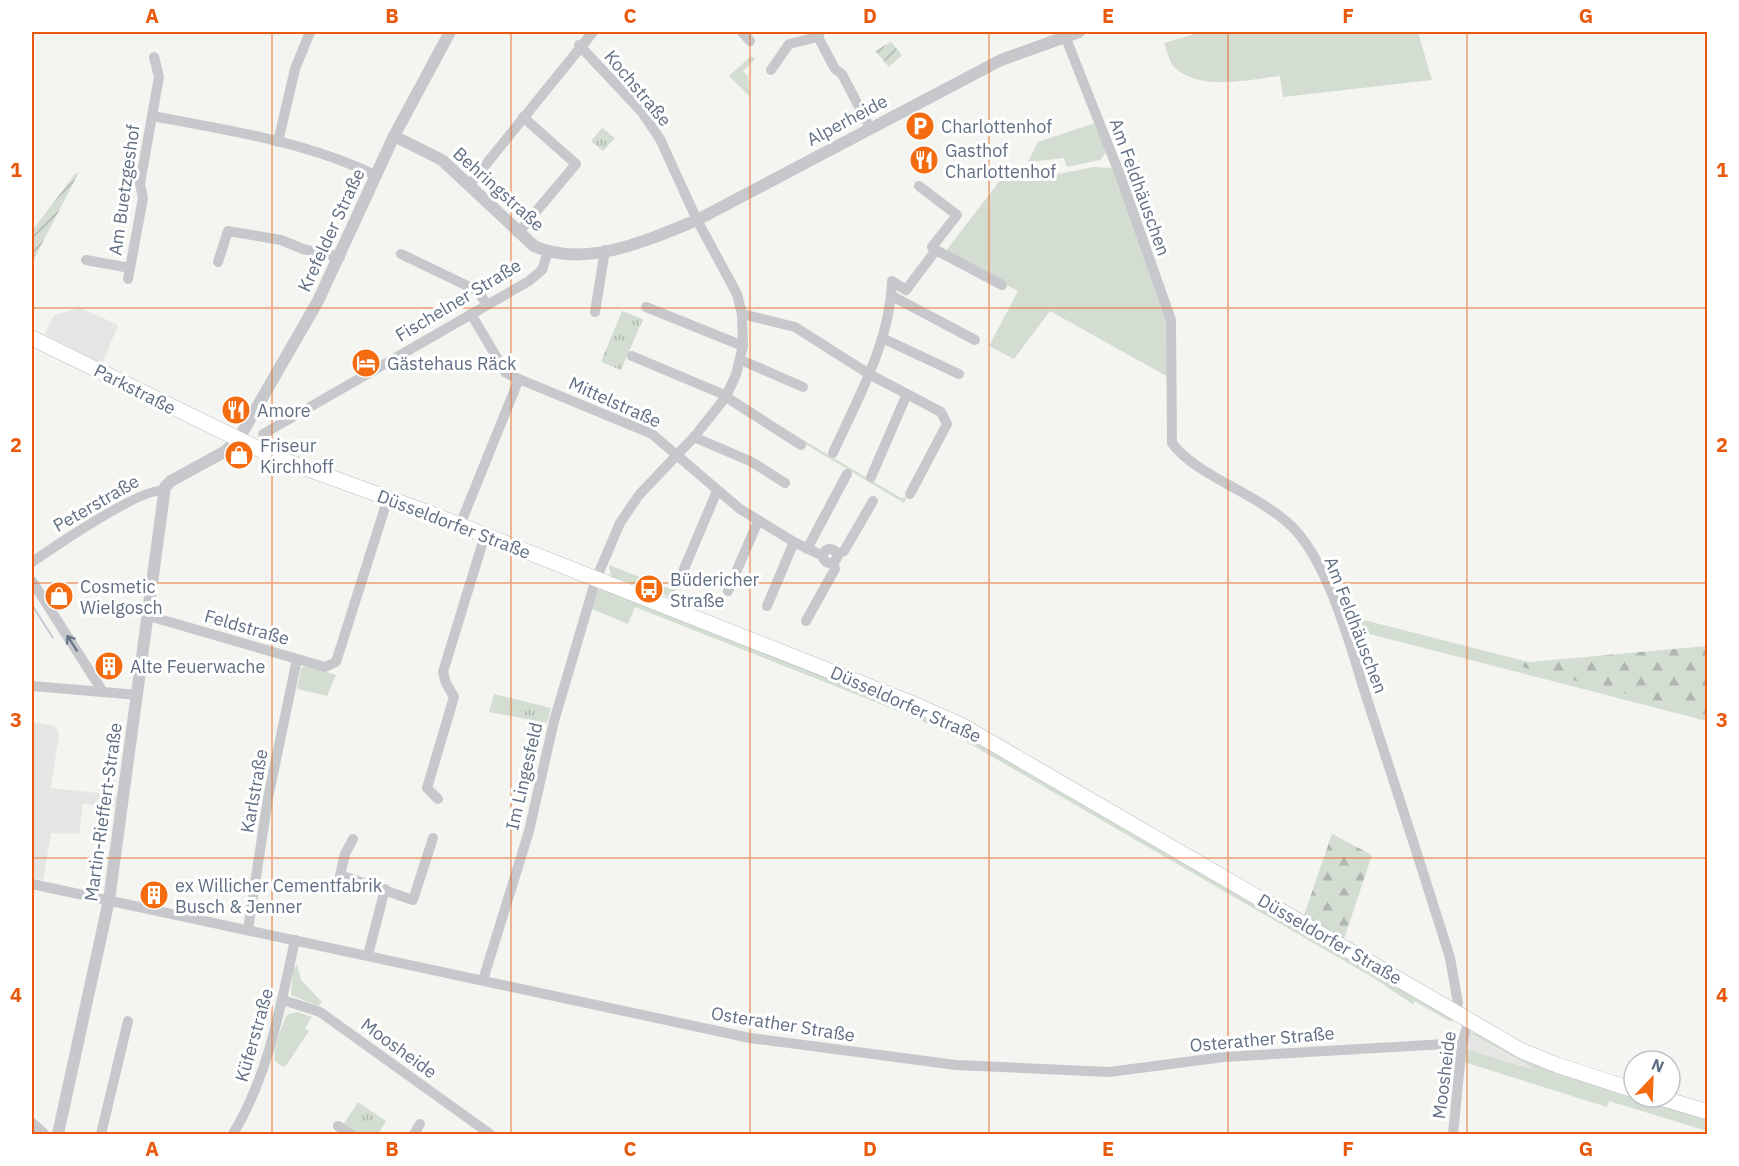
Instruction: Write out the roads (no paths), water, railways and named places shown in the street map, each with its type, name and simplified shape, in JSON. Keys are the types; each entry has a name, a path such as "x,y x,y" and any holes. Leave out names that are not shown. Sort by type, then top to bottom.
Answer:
{"main road":[{"name":"Parkstraße","path":"32,338 238,440"},
{"name":"Düsseldorfer Straße","path":"238,440 295,465 460,525 906,700 961,725 1522,1051 1622,1086"},
{"path":"1682,1104 1707,1112"}],"street":[{"path":"278,142 295,69 310,32"},
{"name":"Krefelder Straße","path":"238,440 318,301 394,136 450,32"},
{"path":"470,184 579,45 593,32"},
{"path":"742,32 750,41"},
{"name":"Alperheide","path":"605,250 633,244 697,220 1000,60 1079,32"},
{"path":"771,70 789,45 819,34 835,69 842,74 870,128"},
{"name":"Am Feldhäuschen","path":"1065,36 1120,175 1170,320 1172,443 1184,456 1270,509 1297,531 1317,563 1343,625 1450,958 1458,1003 1454,1012"},
{"name":"Kochstraße","path":"579,45 651,125 669,157 697,220"},
{"name":"Am Buetzgeshof","path":"86,260 129,273 143,198 140,184 159,77 154,57"},
{"name":"Am Buetzgeshof","path":"152,116 278,142 346,161 376,176"},
{"path":"518,233 576,164 523,117"},
{"name":"Behringstraße","path":"394,136 442,160 470,184 518,233 548,252"},
{"path":"919,186 957,215 932,247 1002,285"},
{"path":"596,579 620,523 639,495 694,437 725,398 741,360 742,314 731,279 697,220"},
{"path":"218,262 228,231 282,240 303,249 340,257"},
{"path":"548,252 578,256 605,250 595,312"},
{"path":"833,453 869,374 882,338 892,296 892,281 906,290 936,250"},
{"name":"Fischelner Straße","path":"263,434 529,281 542,270 548,252"},
{"path":"401,254 478,291 487,305"},
{"path":"892,296 975,340"},
{"path":"646,306 743,346"},
{"name":"Mittelstraße","path":"471,314 506,373 652,434 717,491 758,521 823,556 829,549 836,551 835,559"},
{"path":"742,314 795,327 869,374 941,412 947,424 910,494"},
{"path":"882,338 959,374"},
{"path":"632,356 720,393 801,445"},
{"path":"741,360 803,387"},
{"path":"460,525 519,379"},
{"path":"871,477 907,394"},
{"path":"694,437 752,462 785,483"},
{"name":"Peterstraße","path":"32,562 153,490 164,491 171,480 224,452 238,440"},
{"path":"807,549 847,474"},
{"name":"Martin-Rieffert-Straße","path":"58,1134 109,900 164,491"},
{"path":"681,576 717,491"},
{"name":"Feldstraße","path":"148,616 325,667 336,662 388,498"},
{"path":"806,621 835,569 835,559 844,551 873,501"},
{"path":"728,591 758,521"},
{"path":"438,799 427,788 454,697 443,672 485,535"},
{"path":"767,606 794,542"},
{"name":"Im Lingesfeld","path":"483,980 529,831 554,721 596,579"},
{"path":"32,581 103,692"},
{"name":"Karlstraße","path":"248,930 268,798 297,659"},
{"path":"32,686 138,695"},
{"path":"353,839 345,854 340,874 413,900 433,838"},
{"name":"Osterather Straße","path":"32,884 766,1041 981,1067 1109,1071 1224,1056 1462,1043"},
{"path":"368,955 385,889"},
{"name":"Küferstraße","path":"233,1134 250,1105 264,1069 283,1000 295,940"},
{"name":"Moosheide","path":"283,1000 320,1012 490,1134"},
{"name":"Moosheide","path":"1453,1134 1462,1043 1469,1021"},
{"path":"101,1134 128,1022"},
{"path":"32,1124 43,1134"},
{"path":"414,1134 420,1124"},
{"path":"338,1126 350,1134"}],"waterway":[{"path":"32,605 53,638"}],"place":[{"name":"Charlottenhof","path":"920,126"},
{"name":"Gasthof Charlottenhof","path":"924,160"},
{"name":"Gästehaus Räck","path":"366,363"},
{"name":"Amore","path":"236,410"},
{"name":"Friseur Kirchhoff","path":"239,455"},
{"name":"Büdericher Straße","path":"649,589"},
{"name":"Cosmetic Wielgosch","path":"59,596"},
{"name":"Alte Feuerwache","path":"109,666"},
{"name":"ex Willicher Cementfabrik Busch & Jenner","path":"154,895"}]}
